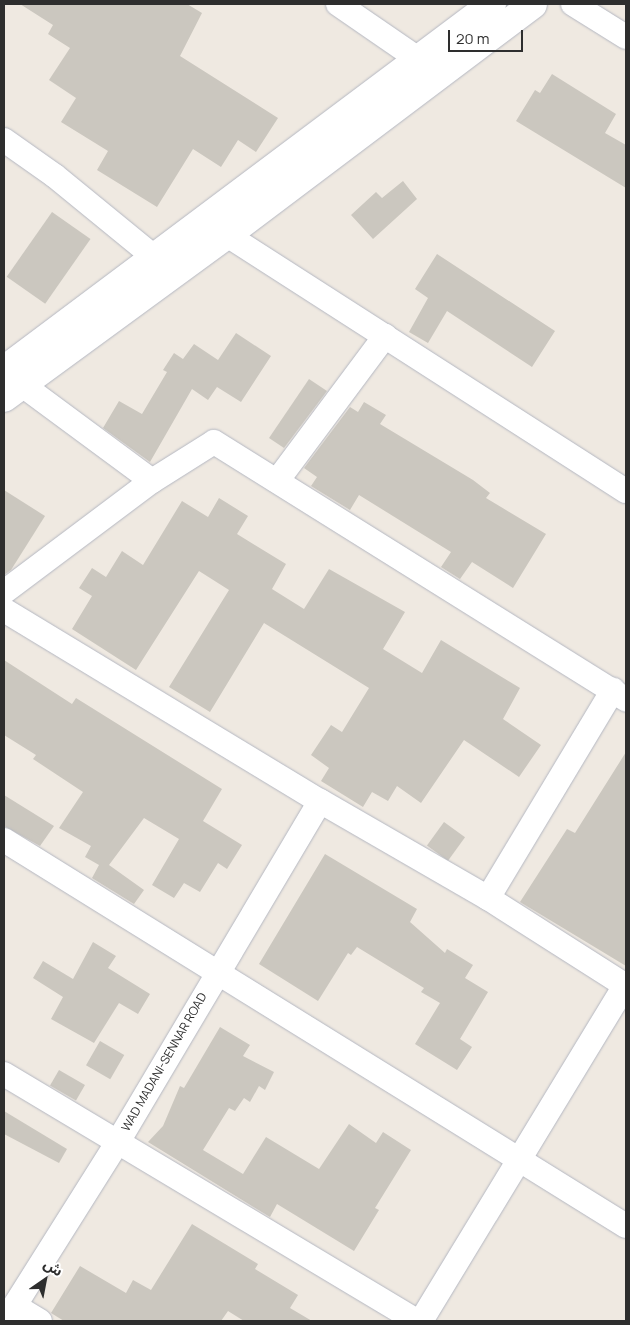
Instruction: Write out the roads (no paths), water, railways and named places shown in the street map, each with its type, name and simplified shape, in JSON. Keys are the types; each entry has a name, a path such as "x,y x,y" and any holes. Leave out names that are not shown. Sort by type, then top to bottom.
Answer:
{"street":[{"path":"338,4 418,59"},
{"path":"10,384 154,257 219,226 418,59 492,4"},
{"path":"10,384 219,226 533,4"},
{"path":"573,4 626,37"},
{"path":"4,140 55,176 154,257"},
{"path":"219,226 384,336 626,491"},
{"path":"277,481 384,336"},
{"path":"10,384 152,481"},
{"path":"4,592 152,481 214,442 620,694 488,898"},
{"path":"4,610 320,801 488,898 626,986 421,1321"},
{"name":"WAD MADANI-SENNAR ROAD","path":"10,1314 119,1140 320,801"},
{"path":"4,840 218,971 626,1226"},
{"path":"4,1074 119,1140 416,1321"},
{"path":"10,1314 40,1321"}]}
